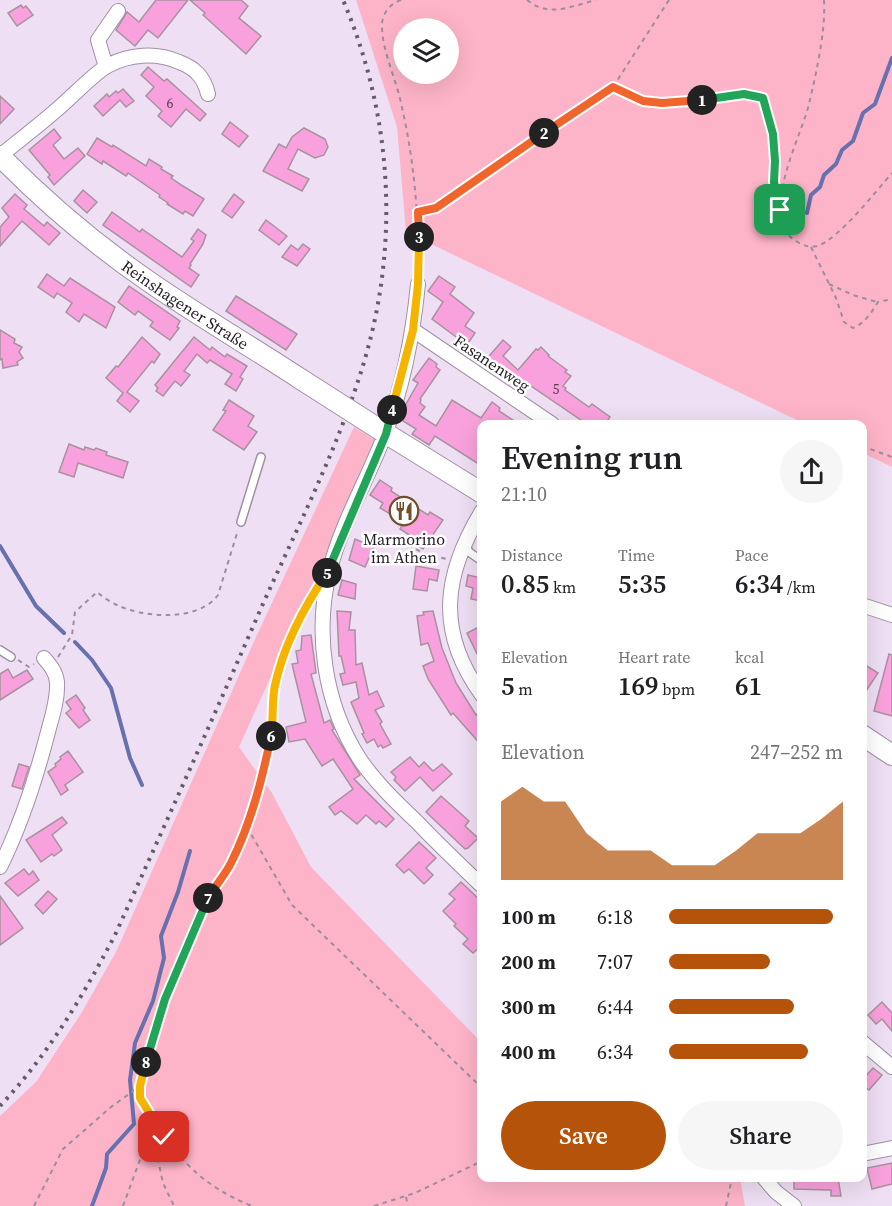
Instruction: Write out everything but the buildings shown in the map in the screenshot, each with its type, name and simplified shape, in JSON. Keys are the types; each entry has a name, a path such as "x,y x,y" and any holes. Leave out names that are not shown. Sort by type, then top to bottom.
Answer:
{"main road":[{"name":"Reinshagener Straße","path":"0,156 33,189 107,251 153,284 477,490"},
{"path":"867,738 891,752"}],"street":[{"path":"106,67 98,40 118,11"},
{"path":"0,156 106,67 128,58 145,55 170,58 196,70 206,84 208,94"},
{"path":"418,284 413,330 384,432 330,569 322,634 323,652 330,689 350,742 370,774 477,881"},
{"name":"Fasanenweg","path":"413,330 546,420"},
{"path":"477,523 464,541 450,589 450,619 464,666 477,687"},
{"path":"867,607 892,615"},
{"path":"0,867 32,788 51,721 57,682 48,662"},
{"path":"867,1046 892,1067"},
{"path":"867,1153 892,1148"},
{"path":"767,1182 794,1206"}],"lane":[{"path":"241,522 261,457"},
{"path":"464,541 469,552 477,558"},
{"path":"0,650 11,657"}],"path":[{"path":"401,0 388,8 382,26 410,149 418,212 418,284"},
{"path":"526,0 535,7 547,10 596,0"},
{"path":"418,212 436,208 613,87 669,0"},
{"path":"780,210 789,160 809,105 824,20 824,0"},
{"path":"613,87 643,101 662,103 695,102 744,94 763,98 773,134 774,182 782,220 787,234 799,243 811,247 822,244 835,235 892,173"},
{"path":"811,247 844,322 853,328 860,326 878,302"},
{"path":"829,284 853,295 878,302 892,299"},
{"path":"867,448 892,457"},
{"path":"11,657 29,667 48,662 68,644 72,635 75,612 97,592 115,605 135,611 172,616 212,603 218,595 241,522"},
{"path":"408,545 427,555 457,560"},
{"path":"252,1206 230,1196 191,1169 177,1155 140,1098 140,1086 155,1028 180,960 205,904 230,866 247,827 262,778 268,747 275,682 290,642 314,592"},
{"path":"247,827 292,905 477,1083"},
{"path":"34,1206 63,1149 140,1086"},
{"path":"148,1112 163,1183 174,1206"},
{"path":"123,1206 144,1149 149,1119"},
{"path":"374,1206 406,1196 477,1163"},
{"path":"726,1206 731,1182"},
{"path":"406,1196 408,1206"}],"shaded area":[{"path":"356,0 892,0 892,467 867,455 867,420 797,420 406,232 397,127"},
{"path":"354,427 377,441 239,747 272,793 311,867 477,1038 477,1182 741,1182 745,1206 0,1206 0,1116 36,1082 82,1012 117,950 256,637"}],"waterway":[{"path":"807,213 811,195 820,187 824,175 836,164 842,150 853,141 863,113 875,104 892,58"},
{"path":"0,546 36,606 64,633"},
{"path":"75,642 92,660 111,688 130,758 142,785"},
{"path":"92,1206 106,1168 107,1154 134,1124 130,1080 135,1043 153,1001 164,958 161,936 178,892 190,851"}],"railway":[{"path":"0,1106 34,1066 64,1024 115,935 317,486 343,424 364,362 383,271 386,225 385,179 381,133 372,88 343,0"}],"place":[{"name":"Marmorino im Athen","path":"404,511"}],"route":[{"path":"164,1137 140,1098 140,1086 155,1028 180,960 205,904 230,866 247,827 262,778 272,726 275,682 281,665 314,592 330,569 386,434 413,330 418,284 418,212 436,208 613,87 643,101 662,103 695,102 744,94 763,98 773,134 774,182 780,210"}]}
